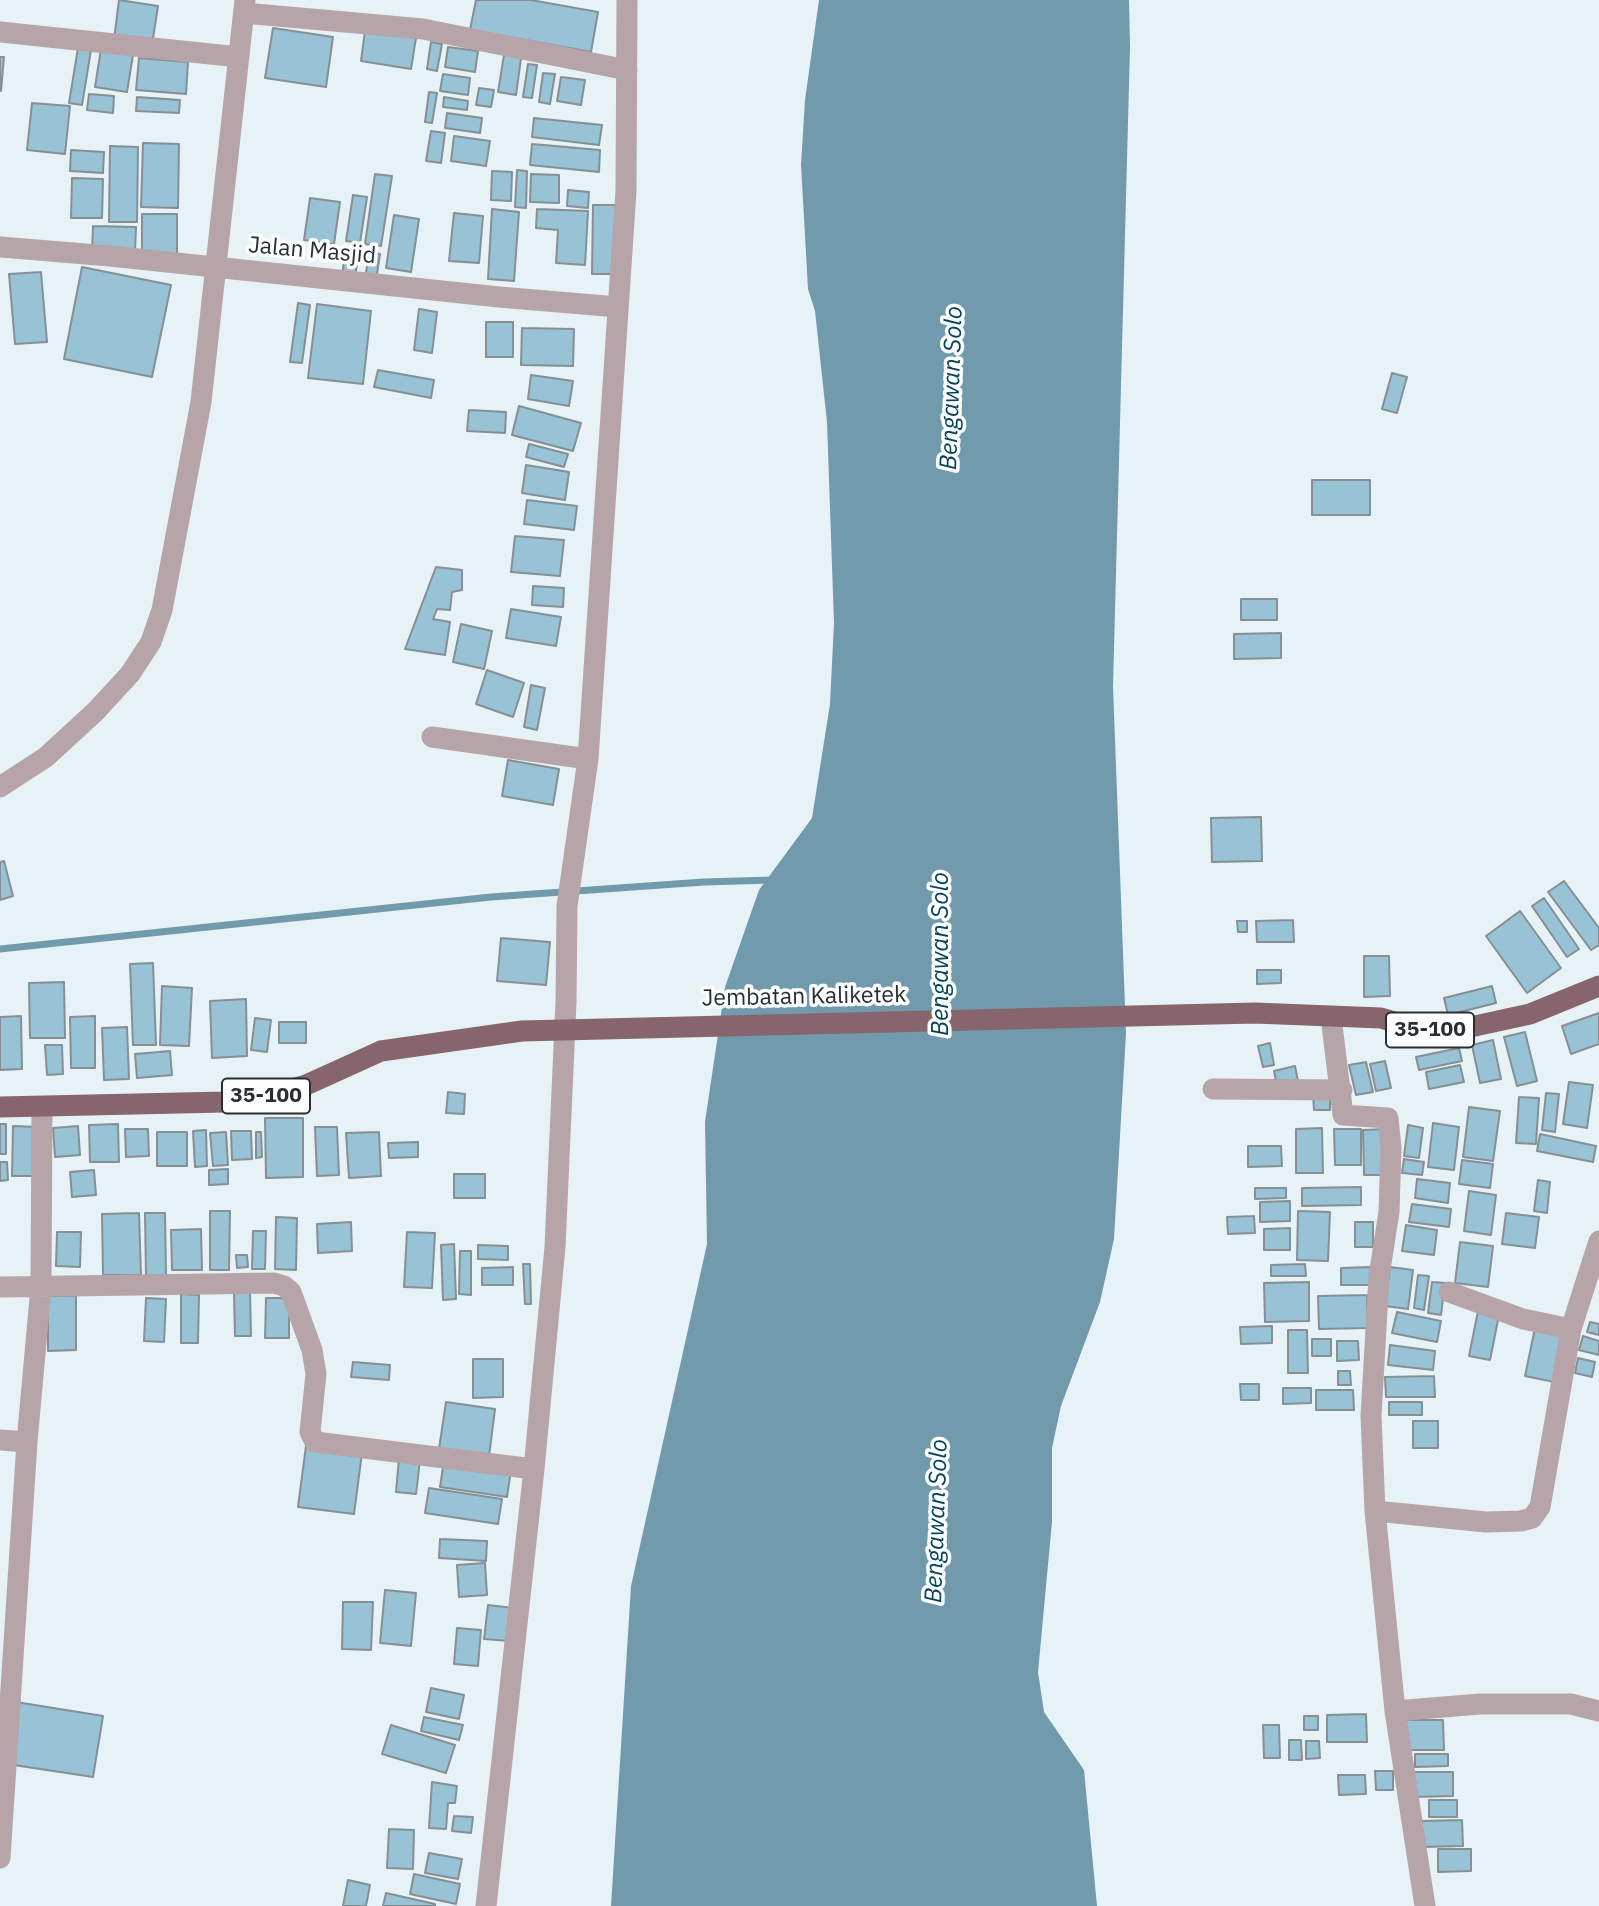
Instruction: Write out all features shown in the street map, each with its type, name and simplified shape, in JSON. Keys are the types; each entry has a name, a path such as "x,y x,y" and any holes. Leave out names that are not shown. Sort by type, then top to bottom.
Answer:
{"main road":[{"name":"35-100","path":"1331,1017 1381,1018 1418,1029 1452,1031 1530,1014 1599,986"},
{"name":"Jembatan Kaliketek","path":"42,1108 225,1102 267,1096 306,1085 381,1051 522,1031 1255,1013 1331,1017"},
{"name":"35-100","path":"0,1107 42,1108"}],"street":[{"path":"485,1906 534,1469 555,1247 566,1002 567,906 589,759 626,191 627,0"},
{"path":"0,787 46,757 96,711 130,674 151,642 162,610 201,402 244,7 423,29 627,70"},
{"path":"0,32 239,57"},
{"name":"Jalan Masjid","path":"0,247 110,256 499,298 618,307"},
{"path":"432,737 589,759"},
{"path":"1331,1017 1343,1115 1388,1118 1391,1148 1389,1212 1379,1276 1371,1416 1376,1511 1395,1711 1425,1906"},
{"path":"1213,1089 1342,1090"},
{"path":"0,1857 27,1442 41,1287 42,1108"},
{"path":"1376,1511 1486,1522 1532,1518 1540,1507 1572,1329 1599,1241"},
{"path":"0,1287 274,1283 284,1286 291,1292 312,1350 316,1374 310,1432 315,1442 534,1469"},
{"path":"1449,1292 1523,1319 1572,1329"},
{"path":"0,1440 27,1442"},
{"path":"1395,1711 1480,1704 1571,1704 1599,1711"}],"water":[{"name":"Bengawan Solo","path":"819,0 1129,0 1113,686 1126,1033 1114,1239 1100,1302 1061,1406 1052,1448 1052,1522 1038,1672 1044,1712 1084,1770 1097,1906 611,1906 631,1586 707,1244 705,1122 725,987 759,890 812,818 830,704 834,623 827,422 815,311 808,289 801,165 805,100"}],"building":[{"path":"119,0 158,6 152,45 114,40"},
{"path":"476,0 531,0 598,12 591,52 470,30"},
{"path":"273,28 333,37 326,87 265,78"},
{"path":"365,31 416,38 411,69 361,61"},
{"path":"431,42 442,44 437,71 427,69"},
{"path":"448,47 478,51 475,72 445,67"},
{"path":"78,48 91,50 82,105 69,103"},
{"path":"101,49 133,55 127,92 95,87"},
{"path":"505,49 522,51 516,95 498,92"},
{"path":"0,57 4,57 1,91 0,91"},
{"path":"139,58 188,62 186,94 136,90"},
{"path":"528,64 537,65 532,98 523,97"},
{"path":"543,73 555,74 550,104 539,102"},
{"path":"443,74 470,78 468,95 440,91"},
{"path":"561,77 585,80 581,105 557,101"},
{"path":"479,88 494,90 491,107 476,105"},
{"path":"429,92 437,93 432,123 425,122"},
{"path":"89,94 114,96 113,113 87,110"},
{"path":"137,97 180,100 179,113 136,111"},
{"path":"444,97 468,101 467,110 443,107"},
{"path":"32,103 70,106 65,154 27,150"},
{"path":"447,113 482,118 480,133 445,128"},
{"path":"534,118 602,125 599,145 532,137"},
{"path":"431,131 445,133 441,163 426,161"},
{"path":"454,136 490,141 486,166 451,161"},
{"path":"143,143 179,144 178,208 141,207"},
{"path":"532,144 600,150 599,172 530,165"},
{"path":"110,146 138,147 137,222 109,222"},
{"path":"71,150 104,152 103,173 70,171"},
{"path":"517,170 527,171 526,208 515,207"},
{"path":"492,171 512,172 511,201 491,200"},
{"path":"375,174 392,176 381,246 365,244"},
{"path":"531,174 559,175 559,203 530,202"},
{"path":"72,178 103,179 102,218 71,218"},
{"path":"568,190 589,192 588,208 567,206"},
{"path":"353,195 367,197 360,243 346,241"},
{"path":"310,198 340,202 334,244 304,240"},
{"path":"593,205 618,205 617,274 592,274"},
{"path":"492,209 519,212 514,281 488,279"},
{"path":"537,209 588,211 585,265 556,263 558,230 536,228"},
{"path":"454,213 483,216 479,263 449,261"},
{"path":"142,214 177,214 177,256 142,255"},
{"path":"394,215 419,219 411,272 386,268"},
{"path":"93,226 136,227 135,253 92,251"},
{"path":"346,247 359,249 355,278 342,276"},
{"path":"369,252 380,254 376,281 365,280"},
{"path":"82,267 171,285 152,377 64,359"},
{"path":"41,272 47,342 15,344 9,274"},
{"path":"298,303 310,305 302,363 290,362"},
{"path":"317,304 371,311 363,384 308,378"},
{"path":"419,309 437,312 432,353 414,350"},
{"path":"486,322 513,322 513,357 486,357"},
{"path":"522,328 574,329 573,366 521,365"},
{"path":"378,370 434,380 431,398 374,387"},
{"path":"1392,373 1407,377 1397,413 1382,409"},
{"path":"531,375 573,381 569,406 528,399"},
{"path":"519,406 581,423 573,451 512,435"},
{"path":"469,410 506,412 505,433 467,431"},
{"path":"529,444 568,454 564,467 526,457"},
{"path":"526,465 569,472 565,500 522,493"},
{"path":"1312,480 1370,480 1370,515 1312,515"},
{"path":"527,500 577,506 574,530 524,524"},
{"path":"515,536 564,540 560,576 511,572"},
{"path":"436,567 462,570 462,590 452,592 450,610 437,609 433,619 450,622 445,655 405,649"},
{"path":"533,586 564,588 563,607 532,605"},
{"path":"1241,599 1277,599 1277,620 1241,620"},
{"path":"511,609 561,617 556,646 506,638"},
{"path":"461,624 492,631 484,669 453,662"},
{"path":"1281,633 1281,658 1234,659 1234,634"},
{"path":"487,670 524,683 513,717 476,704"},
{"path":"531,685 545,688 537,730 524,727"},
{"path":"508,760 559,769 553,805 502,796"},
{"path":"1261,817 1262,861 1212,862 1211,818"},
{"path":"4,861 13,896 0,900 0,862"},
{"path":"1564,881 1599,928 1599,945 1591,950 1548,892"},
{"path":"1544,898 1579,949 1567,957 1532,906"},
{"path":"1520,911 1561,968 1527,993 1486,936"},
{"path":"1293,920 1294,942 1257,942 1256,921"},
{"path":"1237,921 1247,921 1247,932 1238,932"},
{"path":"501,938 550,942 546,985 497,981"},
{"path":"1364,956 1389,956 1390,996 1364,997"},
{"path":"153,963 156,1045 133,1045 130,964"},
{"path":"1257,970 1281,970 1281,983 1257,984"},
{"path":"64,982 65,1038 30,1038 29,983"},
{"path":"162,986 192,988 189,1046 160,1045"},
{"path":"1492,986 1496,1003 1448,1015 1444,998"},
{"path":"246,999 247,1056 212,1058 210,1001"},
{"path":"1599,1013 1599,1044 1571,1054 1562,1026"},
{"path":"21,1016 22,1069 0,1070 0,1017"},
{"path":"95,1016 95,1068 71,1068 70,1017"},
{"path":"255,1018 271,1020 267,1052 251,1050"},
{"path":"279,1022 306,1022 306,1043 279,1043"},
{"path":"127,1027 129,1079 104,1080 102,1028"},
{"path":"1525,1032 1537,1081 1517,1086 1504,1037"},
{"path":"1493,1040 1501,1079 1480,1083 1472,1045"},
{"path":"1270,1043 1274,1065 1263,1067 1258,1046"},
{"path":"45,1045 62,1045 63,1074 47,1075"},
{"path":"1459,1048 1462,1061 1419,1070 1416,1057"},
{"path":"170,1051 172,1075 137,1078 135,1054"},
{"path":"1385,1061 1391,1088 1376,1091 1370,1064"},
{"path":"1366,1062 1373,1092 1356,1095 1349,1065"},
{"path":"1460,1065 1464,1082 1429,1089 1426,1072"},
{"path":"1295,1066 1298,1081 1277,1086 1274,1071"},
{"path":"1569,1082 1593,1085 1587,1128 1563,1124"},
{"path":"448,1092 465,1094 464,1114 446,1113"},
{"path":"1546,1093 1559,1094 1555,1132 1542,1130"},
{"path":"1330,1095 1330,1110 1314,1110 1313,1096"},
{"path":"1519,1097 1539,1098 1536,1144 1516,1143"},
{"path":"1469,1107 1500,1111 1493,1161 1463,1157"},
{"path":"265,1118 303,1118 303,1177 266,1178"},
{"path":"1433,1123 1459,1127 1454,1170 1428,1167"},
{"path":"0,1124 6,1124 6,1154 0,1154"},
{"path":"118,1124 119,1162 90,1162 89,1125"},
{"path":"1408,1125 1423,1128 1419,1158 1404,1156"},
{"path":"13,1126 38,1127 38,1176 12,1176"},
{"path":"78,1126 80,1155 55,1157 53,1128"},
{"path":"315,1127 337,1127 339,1175 317,1176"},
{"path":"1322,1128 1323,1173 1296,1173 1296,1129"},
{"path":"125,1129 148,1129 149,1156 126,1157"},
{"path":"1334,1129 1361,1129 1361,1165 1335,1165"},
{"path":"1386,1129 1386,1175 1364,1175 1363,1130"},
{"path":"206,1130 207,1166 195,1167 193,1131"},
{"path":"231,1131 251,1131 252,1159 232,1160"},
{"path":"157,1132 187,1132 187,1166 157,1166"},
{"path":"226,1132 228,1165 213,1166 210,1133"},
{"path":"256,1132 261,1132 262,1157 256,1158"},
{"path":"379,1132 381,1176 349,1178 346,1133"},
{"path":"1540,1134 1596,1146 1593,1162 1537,1151"},
{"path":"418,1142 418,1157 389,1158 388,1143"},
{"path":"1248,1146 1281,1146 1282,1166 1248,1167"},
{"path":"1404,1159 1424,1162 1422,1175 1402,1173"},
{"path":"1462,1160 1493,1164 1490,1188 1459,1184"},
{"path":"0,1162 7,1162 8,1180 0,1181"},
{"path":"228,1169 228,1184 209,1185 209,1170"},
{"path":"94,1170 96,1195 72,1197 70,1172"},
{"path":"454,1174 485,1174 485,1198 454,1198"},
{"path":"1417,1179 1450,1183 1448,1203 1415,1198"},
{"path":"1538,1180 1550,1182 1547,1213 1534,1211"},
{"path":"1361,1187 1361,1205 1302,1206 1302,1188"},
{"path":"1255,1188 1286,1188 1286,1198 1255,1199"},
{"path":"1469,1191 1496,1195 1491,1235 1464,1231"},
{"path":"1290,1201 1290,1221 1260,1222 1260,1202"},
{"path":"1412,1204 1451,1209 1449,1227 1409,1222"},
{"path":"210,1211 230,1211 229,1270 210,1270"},
{"path":"1298,1211 1330,1212 1328,1261 1297,1260"},
{"path":"139,1213 141,1275 103,1275 102,1214"},
{"path":"145,1213 165,1213 166,1275 146,1276"},
{"path":"1506,1213 1539,1217 1535,1248 1502,1244"},
{"path":"1254,1216 1255,1233 1228,1234 1227,1217"},
{"path":"276,1217 297,1218 296,1270 275,1269"},
{"path":"351,1222 352,1251 318,1253 317,1224"},
{"path":"1355,1222 1373,1222 1373,1247 1355,1247"},
{"path":"1406,1225 1437,1230 1434,1255 1402,1251"},
{"path":"1290,1228 1290,1250 1264,1250 1264,1229"},
{"path":"201,1229 202,1270 172,1270 171,1230"},
{"path":"253,1231 266,1231 265,1269 252,1269"},
{"path":"57,1232 81,1232 80,1267 56,1266"},
{"path":"407,1232 435,1233 432,1288 404,1287"},
{"path":"1460,1242 1493,1246 1488,1287 1455,1283"},
{"path":"454,1244 456,1299 443,1300 441,1245"},
{"path":"478,1245 508,1246 508,1260 478,1259"},
{"path":"460,1251 471,1251 471,1295 459,1294"},
{"path":"236,1255 247,1255 248,1267 237,1268"},
{"path":"523,1264 530,1264 531,1304 525,1304"},
{"path":"1305,1264 1306,1276 1271,1276 1271,1265"},
{"path":"513,1267 513,1285 482,1285 482,1268"},
{"path":"1371,1267 1371,1285 1341,1285 1341,1268"},
{"path":"1390,1267 1413,1270 1408,1309 1385,1306"},
{"path":"1418,1275 1429,1276 1424,1310 1414,1308"},
{"path":"1309,1282 1309,1321 1265,1322 1264,1283"},
{"path":"1432,1282 1445,1283 1441,1315 1428,1313"},
{"path":"250,1292 251,1336 235,1336 234,1293"},
{"path":"181,1294 199,1295 198,1343 181,1343"},
{"path":"1367,1295 1368,1328 1319,1329 1318,1296"},
{"path":"48,1296 76,1296 76,1350 48,1351"},
{"path":"146,1298 166,1299 164,1342 144,1341"},
{"path":"266,1298 289,1298 289,1338 265,1338"},
{"path":"1478,1311 1499,1315 1490,1360 1469,1356"},
{"path":"1397,1312 1441,1321 1437,1342 1392,1333"},
{"path":"1590,1322 1599,1324 1599,1335 1587,1332"},
{"path":"1272,1326 1272,1343 1241,1344 1240,1327"},
{"path":"1535,1328 1569,1335 1559,1383 1525,1376"},
{"path":"1288,1330 1307,1330 1308,1373 1288,1373"},
{"path":"1583,1336 1599,1341 1599,1355 1579,1350"},
{"path":"1312,1339 1331,1339 1331,1356 1312,1356"},
{"path":"1337,1341 1358,1341 1359,1360 1337,1361"},
{"path":"1390,1345 1435,1351 1433,1370 1388,1365"},
{"path":"1578,1358 1595,1362 1592,1377 1575,1373"},
{"path":"473,1359 503,1359 503,1397 473,1398"},
{"path":"353,1362 390,1365 389,1380 351,1377"},
{"path":"1338,1371 1350,1371 1351,1385 1338,1385"},
{"path":"1434,1376 1435,1397 1386,1397 1385,1377"},
{"path":"1240,1384 1259,1384 1259,1400 1241,1400"},
{"path":"1283,1388 1311,1388 1311,1403 1283,1404"},
{"path":"1316,1390 1353,1390 1354,1410 1316,1410"},
{"path":"446,1402 495,1409 489,1456 439,1449"},
{"path":"1389,1402 1422,1402 1422,1415 1389,1415"},
{"path":"1413,1421 1438,1421 1438,1448 1413,1448"},
{"path":"306,1446 362,1453 354,1514 298,1507"},
{"path":"399,1458 420,1460 416,1494 396,1492"},
{"path":"444,1461 511,1470 507,1497 440,1487"},
{"path":"429,1488 502,1499 498,1524 425,1513"},
{"path":"440,1539 487,1541 486,1561 439,1558"},
{"path":"485,1563 487,1595 459,1597 457,1565"},
{"path":"385,1590 416,1593 411,1646 380,1643"},
{"path":"343,1602 373,1602 371,1650 342,1649"},
{"path":"488,1605 513,1608 510,1641 484,1639"},
{"path":"457,1628 481,1630 478,1666 454,1664"},
{"path":"431,1688 464,1695 459,1719 426,1712"},
{"path":"16,1702 103,1716 93,1777 7,1764"},
{"path":"1366,1714 1367,1742 1327,1742 1327,1715"},
{"path":"1304,1716 1318,1716 1318,1730 1304,1730"},
{"path":"424,1717 463,1725 459,1740 421,1731"},
{"path":"1404,1720 1443,1720 1444,1750 1404,1750"},
{"path":"391,1725 455,1745 446,1773 382,1754"},
{"path":"1263,1725 1279,1725 1280,1758 1264,1758"},
{"path":"1289,1740 1301,1740 1302,1760 1289,1760"},
{"path":"1306,1741 1319,1741 1320,1758 1306,1759"},
{"path":"1415,1754 1448,1754 1448,1766 1415,1767"},
{"path":"1375,1771 1393,1771 1393,1790 1376,1790"},
{"path":"1414,1772 1453,1772 1453,1796 1414,1797"},
{"path":"1338,1775 1365,1775 1366,1794 1339,1795"},
{"path":"432,1782 457,1786 455,1803 448,1803 446,1829 429,1828"},
{"path":"1429,1800 1457,1800 1457,1817 1429,1817"},
{"path":"454,1816 473,1817 471,1833 452,1831"},
{"path":"1462,1820 1463,1846 1422,1847 1422,1821"},
{"path":"389,1829 414,1830 413,1869 387,1868"},
{"path":"1438,1849 1471,1849 1471,1871 1438,1872"},
{"path":"429,1853 462,1859 458,1879 425,1873"},
{"path":"414,1874 460,1884 456,1904 410,1894"},
{"path":"348,1880 370,1885 366,1906 343,1906"},
{"path":"386,1893 435,1904 435,1906 383,1906"}],"waterway":[{"path":"0,949 491,897 704,882 773,880"}]}
